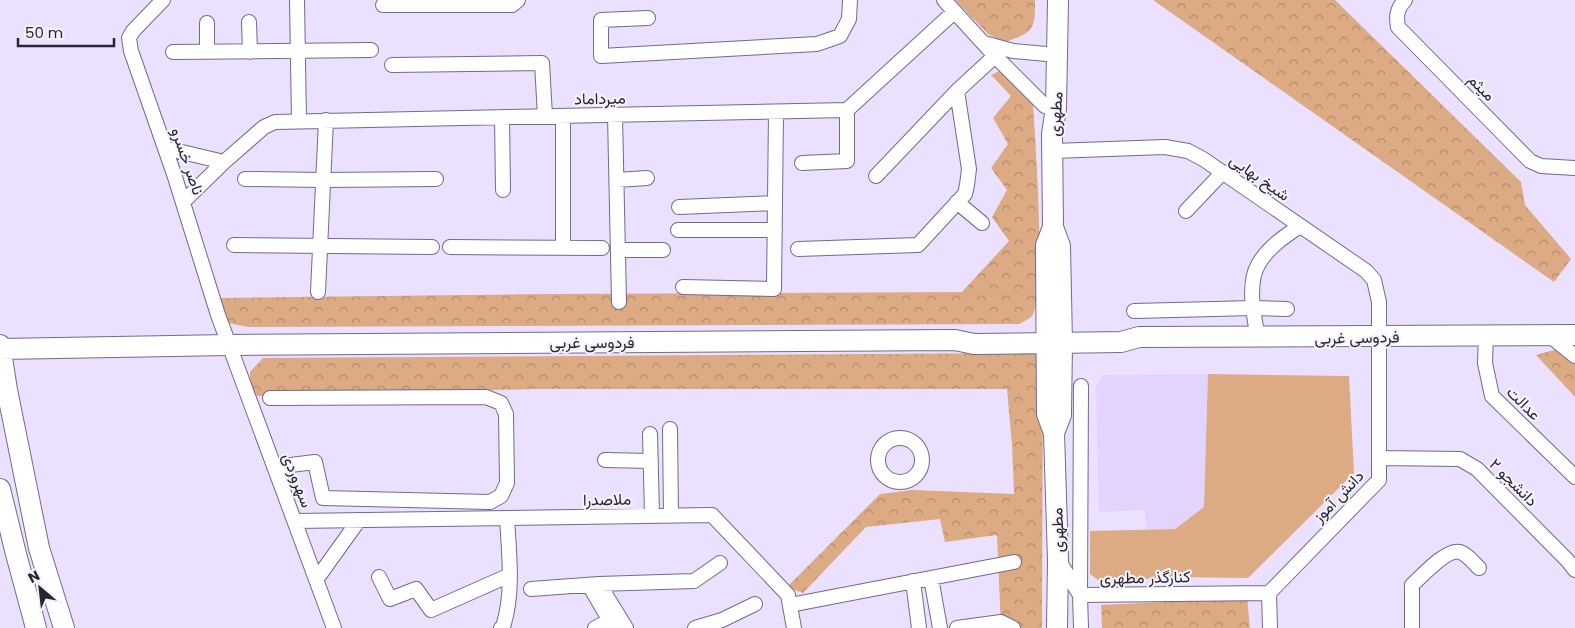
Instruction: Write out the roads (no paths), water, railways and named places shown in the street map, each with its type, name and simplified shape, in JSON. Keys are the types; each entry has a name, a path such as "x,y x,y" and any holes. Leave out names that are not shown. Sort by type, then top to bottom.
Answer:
{"main road":[{"path":"1046,0 1052,54"},
{"name":"مطهری","path":"1058,0 1052,54 1050,107 1053,227 1060,246 1054,337 1061,415 1054,433 1058,628"},
{"name":"فردوسی غربی","path":"0,348 954,340 974,344 1054,337 1122,342 1139,337 1258,338 1575,335"},
{"path":"0,348 38,548 64,628"},
{"path":"0,489 36,628"}],"street":[{"name":"ناصر خسرو","path":"163,0 137,25 129,38 129,44 229,345"},
{"path":"298,0 299,120"},
{"path":"383,5 512,5 518,0"},
{"path":"648,18 601,20 601,56 817,44 840,36 849,19 850,0"},
{"path":"944,0 995,56 1050,107"},
{"name":"میثم","path":"1405,0 1398,7 1396,17 1398,27 1530,161 1541,166 1575,168"},
{"path":"802,163 847,161 847,110 954,12"},
{"path":"248,22 250,52"},
{"path":"207,23 207,52"},
{"path":"983,43 1007,50 1052,54"},
{"path":"174,52 371,50"},
{"path":"876,176 957,91 995,56"},
{"path":"392,65 542,63 545,116"},
{"path":"798,248 918,245 964,194 969,169 957,91"},
{"name":"میرداماد","path":"183,202 264,126 275,122 847,110"},
{"path":"683,287 774,289 776,112"},
{"path":"615,115 619,302"},
{"path":"563,116 563,248"},
{"path":"502,117 503,190"},
{"path":"318,292 326,120"},
{"name":"شیخ بهایی","path":"1052,143 1166,147 1188,151 1203,159 1366,271 1374,280 1379,302 1379,336"},
{"path":"165,148 224,162"},
{"path":"1186,211 1223,172"},
{"path":"617,180 648,178"},
{"path":"244,179 436,179"},
{"path":"958,202 982,223"},
{"path":"679,207 775,203"},
{"path":"1258,338 1253,308 1253,283 1257,265 1278,241 1300,226"},
{"path":"678,230 775,230"},
{"path":"234,245 432,247"},
{"path":"450,247 602,248"},
{"path":"618,250 663,250"},
{"path":"1134,311 1287,309"},
{"name":"عدالت","path":"1486,335 1485,362 1492,396 1575,477"},
{"path":"1549,335 1575,356"},
{"name":"دانش آموز","path":"1269,593 1379,480 1379,336"},
{"name":"سهروردی","path":"229,345 334,628"},
{"name":"کنارگذر مطهری","path":"1080,386 1080,595 1269,593"},
{"path":"270,398 486,397 501,403 506,414 507,483 501,496 490,502 323,498 315,462 274,467"},
{"path":"670,429 671,515"},
{"path":"650,434 652,515"},
{"name":"دانشجو ۲","path":"1379,458 1460,459 1477,468 1568,560 1575,570"},
{"path":"605,460 651,461"},
{"name":"ملاصدرا","path":"295,521 712,515 788,595 794,628"},
{"path":"501,628 508,612 510,574 507,518"},
{"path":"316,580 359,520"},
{"path":"1412,628 1412,585 1445,556 1453,552 1462,552 1479,568"},
{"path":"1058,560 1080,595 1080,628"},
{"path":"790,605 1014,562"},
{"path":"530,589 594,584 694,581 720,563"},
{"path":"378,577 390,599 416,589 431,610 510,574"},
{"path":"931,578 940,628"},
{"path":"913,581 919,628"},
{"path":"594,584 614,621 626,628"},
{"path":"1269,593 1270,628"},
{"path":"694,628 722,620 755,604"},
{"path":"595,628 614,621"},
{"path":"957,628 1002,622 1013,628"}]}
